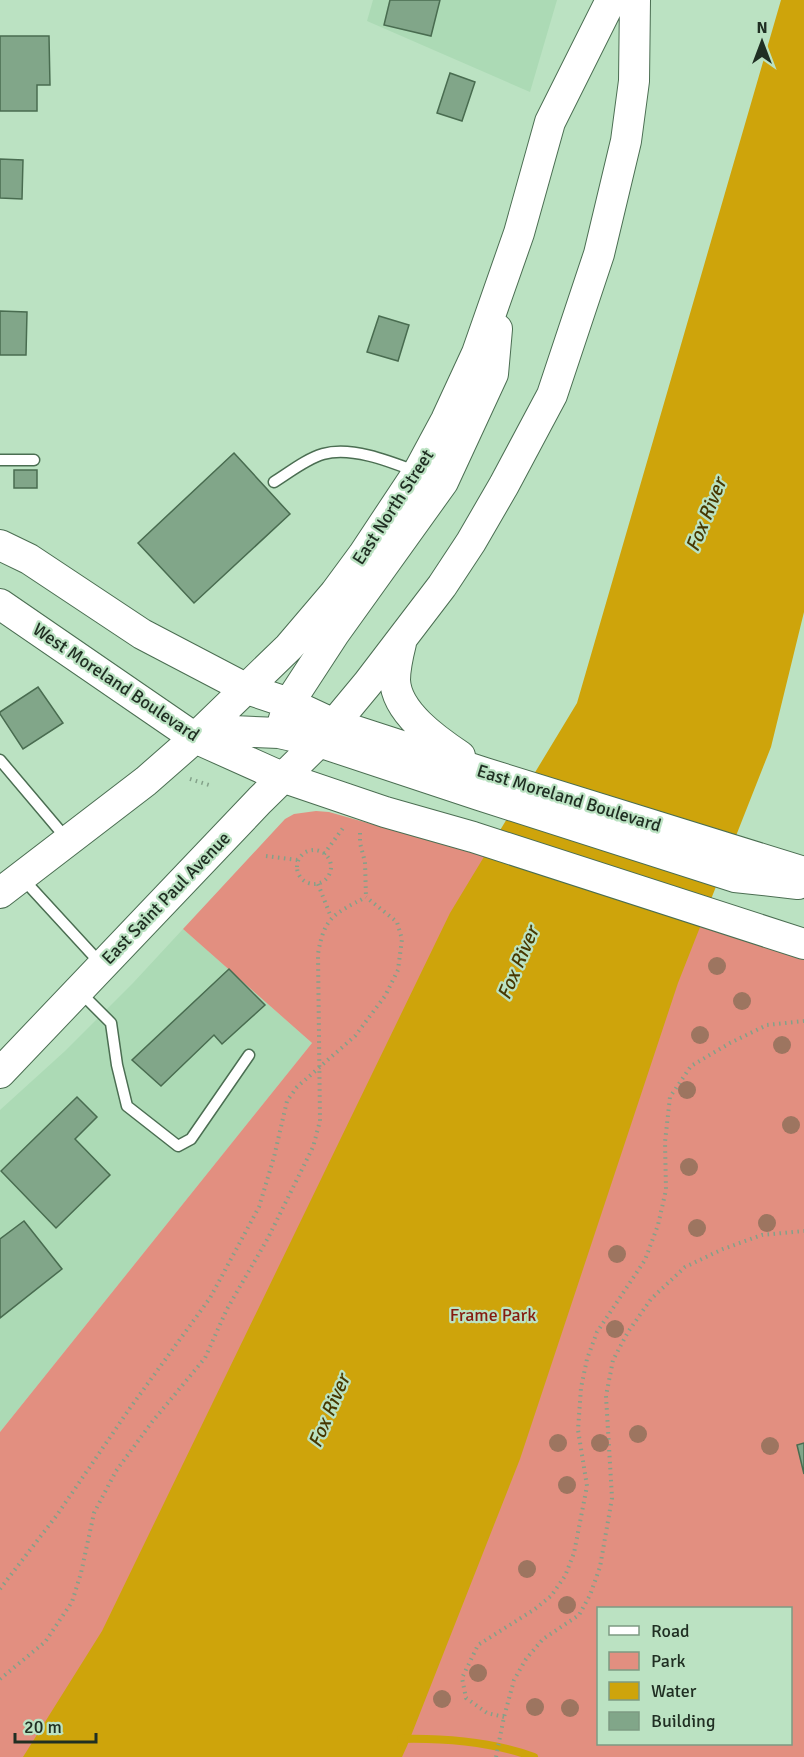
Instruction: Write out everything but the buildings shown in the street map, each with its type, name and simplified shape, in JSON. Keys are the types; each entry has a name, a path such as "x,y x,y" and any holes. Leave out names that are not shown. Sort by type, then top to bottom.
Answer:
{"main road":[{"name":"East North Street","path":"11,885 146,781 195,738 289,647 335,593 363,555 418,472 446,420 477,353 519,233 550,122 611,0"},
{"path":"326,733 368,683 442,586 504,485 552,394 599,254 626,141 634,81 635,0"},
{"path":"282,777 276,754 279,732 289,704 334,634 443,482 493,374 501,283"},
{"path":"0,545 29,559 142,634 246,689 289,704 326,733"},
{"name":"West Moreland Boulevard","path":"0,604 195,738 282,777 385,812 472,837 804,944"},
{"path":"403,637 396,662 395,682 401,700 417,721 482,784"},
{"path":"195,738 233,731 326,733"},
{"name":"East Saint Paul Avenue","path":"0,1073 326,733"},
{"name":"East Moreland Boulevard","path":"326,733 739,865 804,872"},
{"path":"739,865 804,885"}],"lane":[{"path":"274,482 324,453 343,451 386,460 418,472"},
{"path":"0,460 34,460"},
{"path":"0,760 68,841"},
{"path":"11,885 102,965"},
{"path":"78,990 111,1023 117,1065 127,1106 178,1146 191,1139 249,1055"}],"path":[{"path":"189,778 210,785"},
{"path":"324,854 345,824"},
{"path":"0,1589 57,1515 130,1408 210,1298 259,1207 287,1101 297,1087 320,1065 355,1036 385,996 398,970 402,939 397,922 366,897 365,862 360,843 360,828"},
{"path":"310,850 324,854 330,860 330,872 324,882 306,884 296,871 298,860 310,850"},
{"path":"266,856 298,860"},
{"path":"318,884 331,917"},
{"path":"0,1679 45,1642 72,1602 94,1513 116,1471 152,1422 205,1358 227,1309 268,1238 313,1147 320,1121 318,954 321,938 331,917 366,897"},
{"path":"504,1718 487,1713 466,1698 462,1678 478,1645 535,1609 550,1596 565,1576 574,1553 586,1486 578,1430 581,1388 597,1332 645,1260 658,1225 666,1190 665,1142 670,1097 691,1066 730,1043 767,1025 804,1021"},
{"path":"496,1757 514,1680 526,1659 543,1639 579,1615 591,1595 600,1568 612,1498 606,1396 613,1360 628,1332 651,1299 685,1267 723,1249 762,1235 804,1231"}],"shaded area":[{"path":"373,0 557,0 530,92 367,21"},
{"path":"183,929 312,1043 0,1432 0,1110 65,1051"}],"green space":[{"name":"Frame Park","path":"329,812 728,925 804,957 804,1757 0,1757 0,1432 312,1043 183,929 285,819 294,814"}],"water":[{"name":"Fox River","path":"781,0 804,0 804,612 771,747 678,983 520,1459 407,1746 402,1757 23,1757 102,1631 450,913 577,703"}],"waterway":[{"path":"401,1739 469,1742 534,1757"}]}
